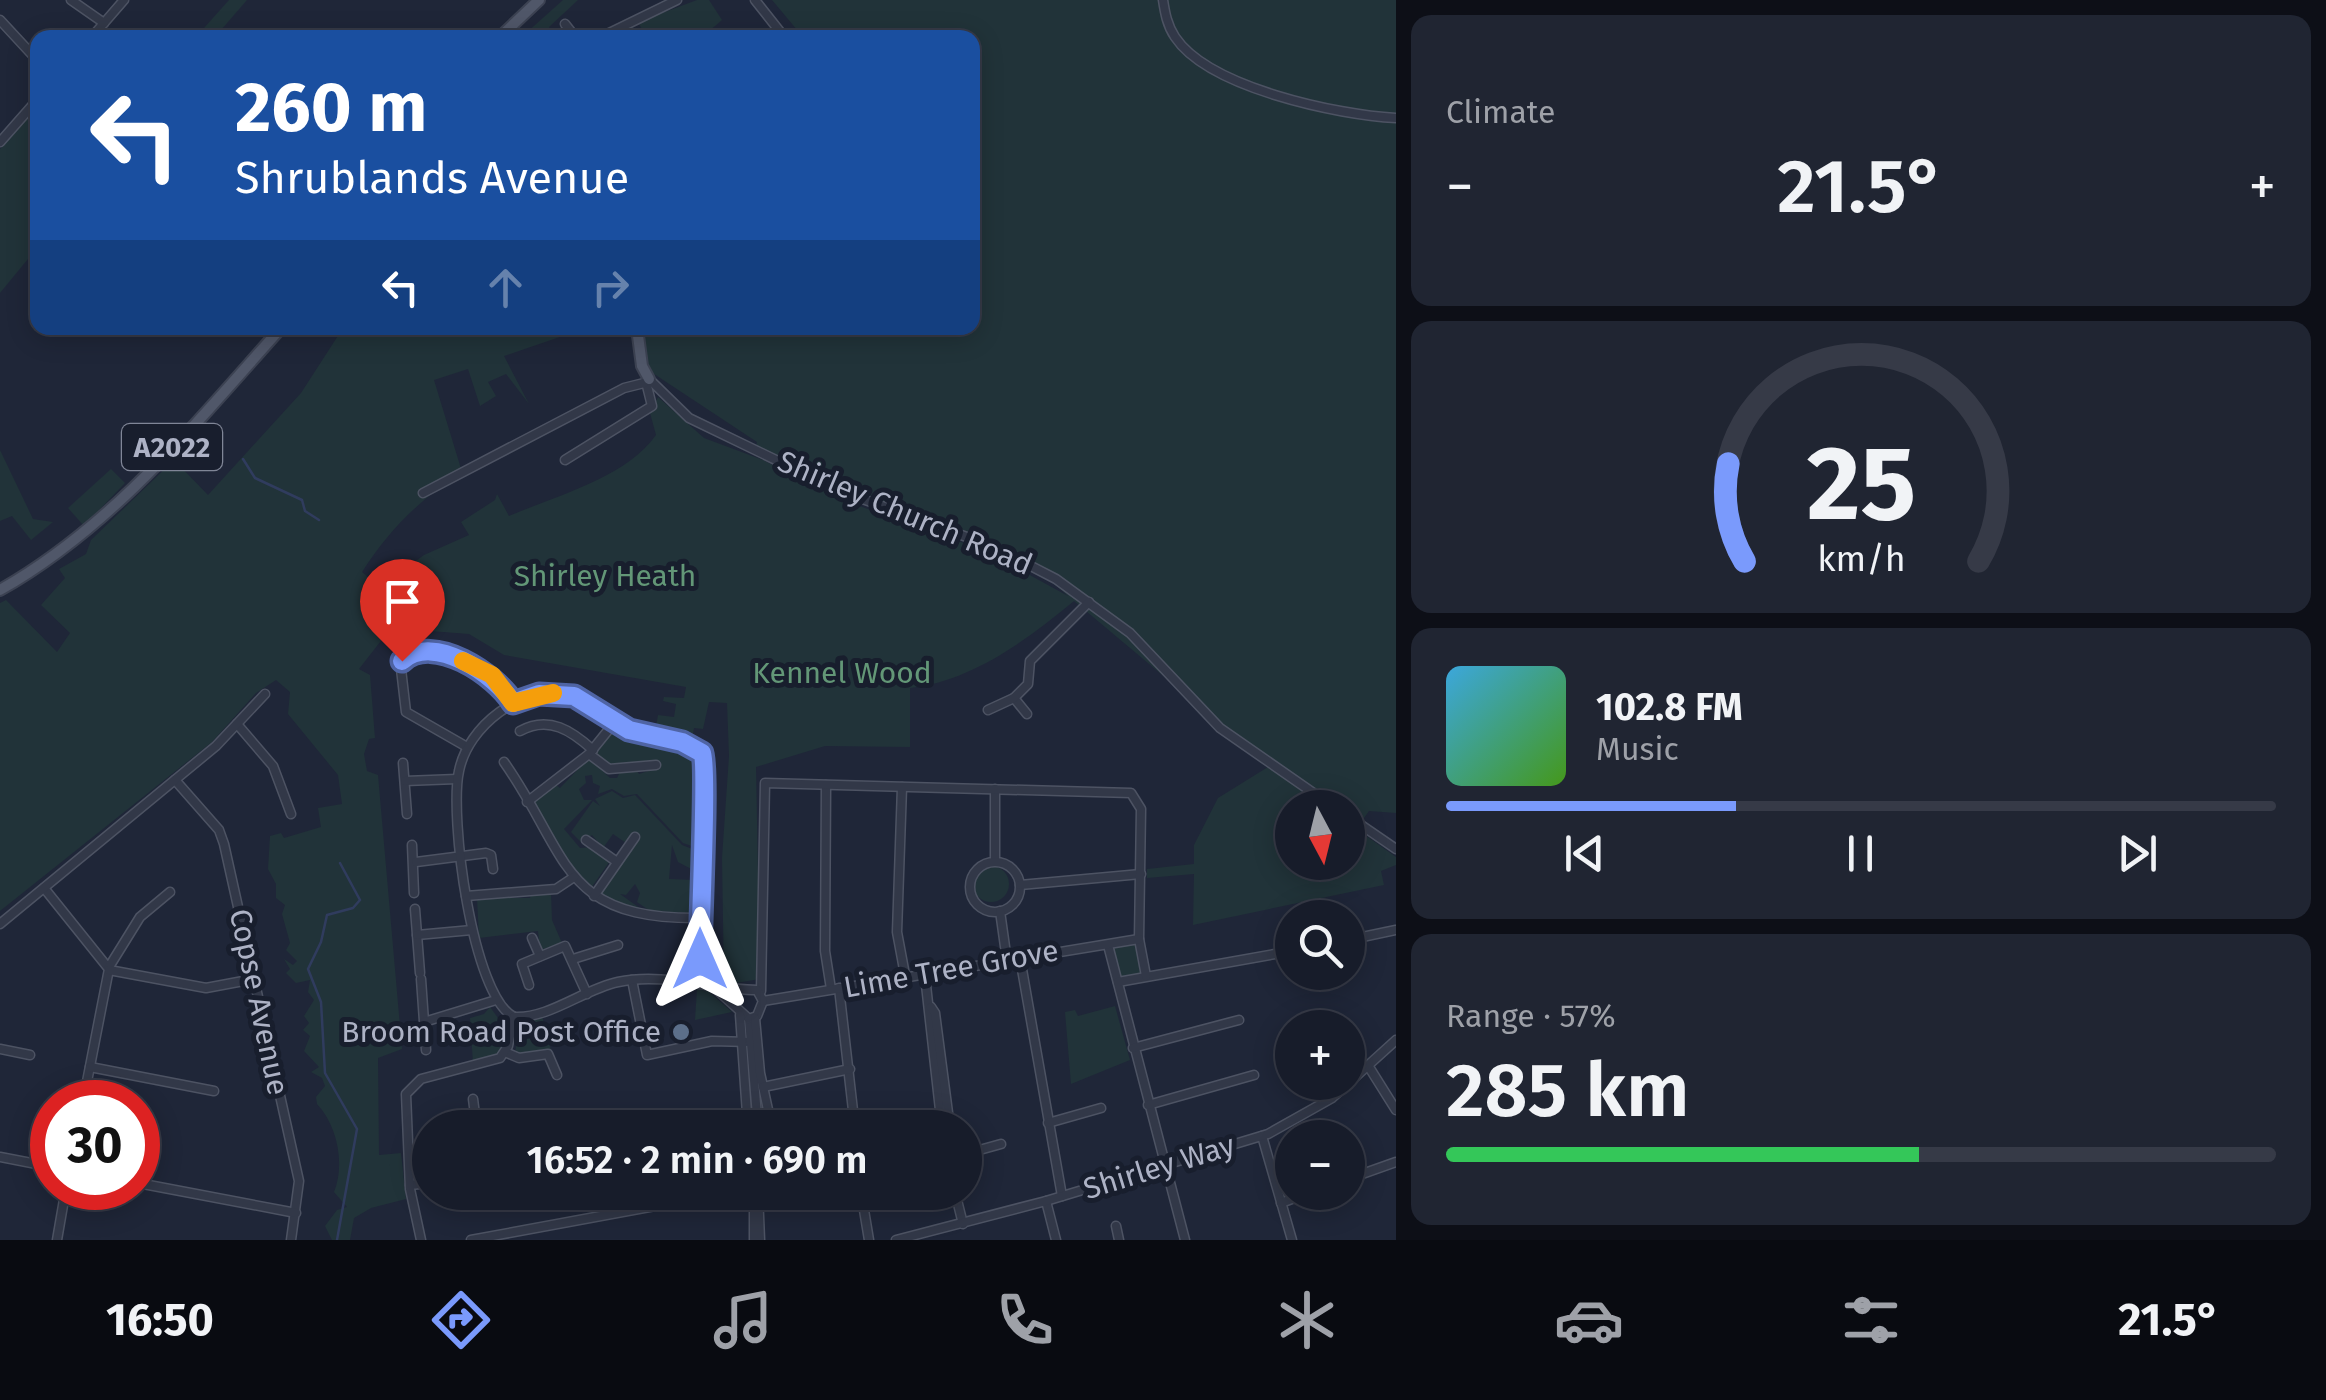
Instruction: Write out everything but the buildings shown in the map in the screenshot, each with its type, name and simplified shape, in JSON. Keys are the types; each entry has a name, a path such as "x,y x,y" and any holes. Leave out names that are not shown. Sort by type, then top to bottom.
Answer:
{"main road":[{"path":"507,30 539,0"},
{"name":"A2022","path":"0,590 51,560 108,511 194,425 275,335"},
{"path":"638,335 642,366 650,383"}],"street":[{"path":"71,0 104,23"},
{"path":"98,30 124,0"},
{"path":"613,30 676,0"},
{"path":"755,0 779,30"},
{"path":"1163,0 1176,38 1190,54 1218,70 1319,107 1396,118"},
{"path":"0,20 30,52"},
{"path":"565,24 570,30"},
{"path":"1,138 30,107"},
{"path":"422,493 624,388 650,383 651,402 609,437 564,460"},
{"name":"Shirley Church Road","path":"650,383 697,420 838,490 994,548 1089,602 1151,652 1211,721 1309,790"},
{"path":"988,710 1014,698 1028,684 1030,662 1089,602"},
{"path":"467,747 406,712 401,668 404,657 446,656 478,666 500,683 513,703"},
{"path":"0,924 175,780 265,694"},
{"path":"514,1017 496,1000 472,930 457,779 467,747 513,703 539,694 569,694 614,723 635,732 682,742 706,759 700,984"},
{"path":"1014,698 1026,714"},
{"path":"527,802 545,793 591,752 614,723"},
{"path":"237,724 269,760 292,809"},
{"path":"520,731 534,725 564,727 609,769 656,764"},
{"path":"504,762 574,877 594,896 643,916 700,918"},
{"path":"403,764 407,814"},
{"path":"404,782 457,779"},
{"name":"Copse Avenue","path":"175,780 222,834 298,1176 292,1240"},
{"path":"826,785 825,950 850,1068 854,1110"},
{"path":"747,1110 746,1015 762,996 762,786 1123,792 1138,800 1142,874 1139,939 1146,976"},
{"path":"902,787 897,932 904,975"},
{"path":"995,789 995,861"},
{"path":"1365,827 1396,848"},
{"path":"594,896 635,838"},
{"path":"586,840 617,862"},
{"path":"412,845 416,862 412,869 414,893"},
{"path":"416,862 490,854 493,869"},
{"path":"995,861 1015,871 1020,885 1014,904 1000,912 980,908 969,890 976,870 995,861"},
{"path":"1020,885 1142,874"},
{"path":"466,896 556,889 574,877"},
{"path":"44,888 109,969 203,988 254,979"},
{"path":"87,1080 109,969 140,917 170,892"},
{"path":"415,909 426,1050"},
{"path":"1000,912 1007,961"},
{"path":"417,935 472,930"},
{"path":"1365,936 1396,930"},
{"path":"532,938 540,956"},
{"name":"Lime Tree Grove","path":"717,990 762,996 835,988 1139,939"},
{"path":"1108,944 1119,1002 1184,1240"},
{"path":"573,959 618,945"},
{"path":"529,984 522,966 566,946 587,994"},
{"path":"1118,982 1275,953"},
{"path":"1020,958 1062,1196"},
{"path":"925,976 935,1012 934,1047 943,1110"},
{"path":"514,1017 632,980 700,984 717,990 746,1015"},
{"path":"632,980 646,1056 712,1041 745,1043"},
{"path":"742,992 768,1110"},
{"path":"424,1022 496,1000"},
{"path":"420,1240 410,1185 404,1103 418,1080 489,1064 505,1052 514,1017"},
{"path":"1133,1048 1239,1020"},
{"name":"Shirley Way","path":"896,1240 1046,1201 1262,1136 1324,1103 1396,1040"},
{"path":"745,1043 755,1110"},
{"path":"0,1049 30,1055"},
{"path":"505,1052 519,1058 548,1054 557,1075"},
{"path":"1368,1066 1396,1110"},
{"path":"90,1067 214,1091"},
{"path":"763,1087 850,1068"},
{"path":"1148,1105 1254,1075"},
{"path":"473,1099 474,1110"},
{"path":"1048,1123 1101,1108"},
{"path":"1262,1136 1275,1182"},
{"path":"982,1149 1001,1144"},
{"path":"0,1157 30,1163"},
{"path":"1365,1174 1396,1162"},
{"path":"160,1187 296,1213"},
{"path":"1046,1201 1056,1240"},
{"path":"57,1240 62,1210"},
{"path":"471,1240 634,1210"},
{"path":"756,1210 757,1240"},
{"path":"864,1210 869,1240"},
{"path":"960,1210 963,1224"},
{"path":"1283,1210 1292,1240"},
{"path":"1116,1226 1119,1240"}],"green space":[{"path":"229,0 247,0 221,30 202,30"},
{"path":"563,0 578,0 549,27 551,30 529,30"},
{"path":"697,0 709,0 722,20 710,30 642,30 638,22"},
{"path":"772,0 1396,0 1396,813 1369,811 1365,817 1365,790 1317,790 1254,752 1074,601 1018,644 977,668 910,688 910,747 825,746 756,767 760,979 724,985 722,858 729,756 727,703 709,702 703,729 694,728 692,740 655,732 658,715 674,717 676,704 663,701 664,697 684,698 686,687 504,655 469,634 391,628 359,669 370,675 375,738 369,739 364,754 367,771 378,775 402,1049 378,1058 379,1155 401,1153 406,1199 371,1208 354,1218 350,1240 332,1240 325,1226 337,1210 347,1207 334,1192 339,1170 335,1135 317,1104 316,1097 325,1086 322,1078 311,1072 319,1067 304,1051 310,1036 303,1030 309,1023 304,1016 314,1000 308,992 310,980 296,983 286,973 290,969 284,959 293,965 297,961 286,950 290,943 282,914 285,905 276,898 276,884 268,869 270,836 281,833 284,838 321,827 318,808 342,804 338,775 288,714 290,692 276,680 256,693 212,742 0,911 0,603 6,600 57,652 70,633 41,605 65,578 59,569 86,554 91,540 174,460 208,495 301,393 338,335 566,335 504,356 529,404 506,374 488,382 496,396 480,406 468,369 434,380 462,472 406,516 372,557 362,572 380,587 424,555 469,535 461,522 495,500 497,494 509,516 589,484 627,463 656,435 650,413 658,397 704,438 763,460 837,498 986,551 1068,596 1036,568 756,447 757,442 642,366 645,335 980,335 980,30 797,30"},
{"path":"30,114 30,257 0,293 0,149"},
{"path":"0,450 33,519 53,522 31,540 12,516 0,521"},
{"path":"111,469 125,483 84,526 68,508"},
{"path":"614,730 670,743 697,755 702,771 695,847 683,843 637,794 624,796 612,789 598,794 600,786 593,783 592,775 585,776 586,783 579,789 584,800 592,800 564,829 580,848 592,847 610,861 591,888 565,860 533,802 556,785 560,788 589,758 610,778 617,778 621,770 636,769 639,774 661,767 660,761 606,764 596,754"},
{"path":"1268,767 1301,790 1275,790 1275,880 1365,880 1365,835 1396,857 1396,865 1381,871 1384,885 1312,900 1275,900 1275,908 1193,925 1194,874 1147,878 1147,869 1194,864 1194,845 1218,798"},
{"path":"612,791 623,798 635,795 682,845 695,850 695,871 678,862 672,845 669,879 695,880 694,913 650,911 637,902 640,893 635,884 626,895 620,894 641,909 623,906 601,893 639,840 631,834 626,843 613,834 603,848 592,835 581,842 571,832 593,801 600,806 595,799"},
{"path":"991,866 1004,871 1009,884 1004,897 991,902 978,897 973,884 978,871"},
{"path":"551,893 552,920 562,943 540,950 538,931 479,938 477,898 530,898 531,894"},
{"path":"1135,943 1142,973 1122,978 1112,949"},
{"path":"697,989 708,991 732,1012 695,1020"},
{"path":"1115,1006 1130,1060 1071,1084 1065,1012 1075,1010 1078,1016"},
{"path":"490,1007 498,1018 502,1048 495,1056 473,1063 470,1018 484,1014"},
{"path":"542,1016 551,1050 515,1054 519,1024"}],"waterway":[{"path":"243,459 255,478 302,500 305,511 319,520"},
{"path":"337,1240 357,1129 325,1073 321,1002 308,969 321,942 327,915 353,908 360,900 340,863"}],"slow traffic":[{"path":"463,661 492,675 513,703 553,693"}],"place":[{"name":"Broom Road Post Office","path":"681,1032"}],"route":[{"path":"402,661 416,654 457,659 492,675 513,703 539,694 574,696 629,730 670,738 702,753 707,772 700,848 700,959"}],"park label":[{"name":"Shirley Heath","path":"605,576"},
{"name":"Kennel Wood","path":"842,673"}]}
